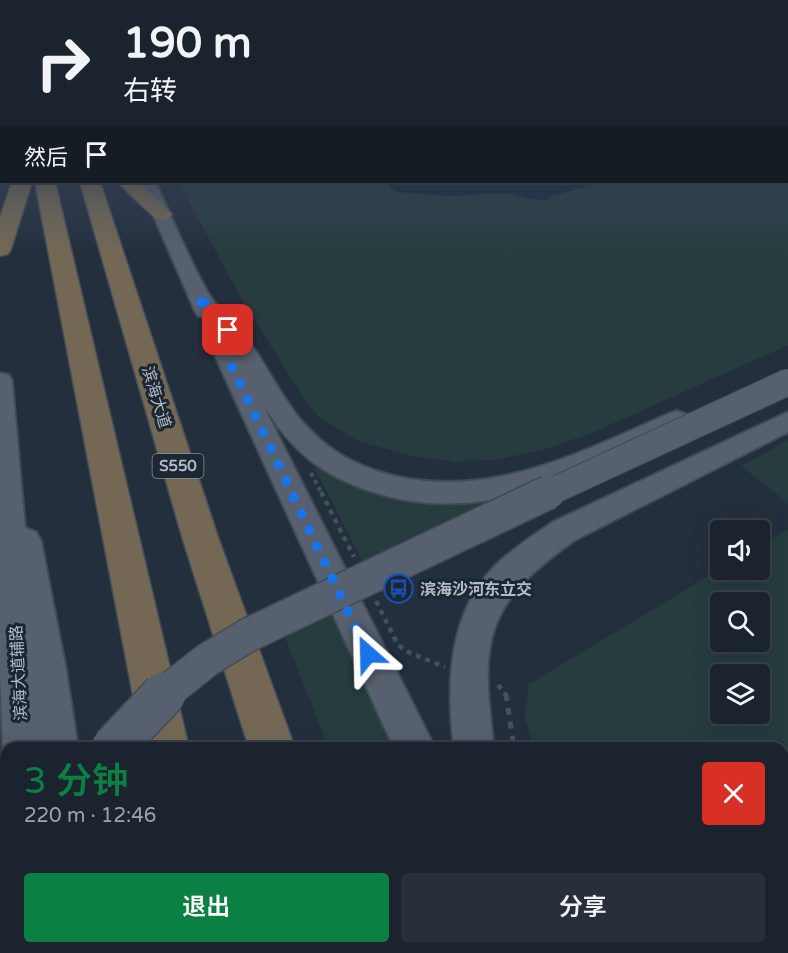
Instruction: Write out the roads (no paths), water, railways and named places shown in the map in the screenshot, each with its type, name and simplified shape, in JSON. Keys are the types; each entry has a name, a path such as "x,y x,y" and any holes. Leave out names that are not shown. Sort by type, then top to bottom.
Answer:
{"highway":[{"path":"0,249 22,183"},
{"path":"45,183 113,498 132,600 165,742"},
{"name":"滨海大道","path":"90,183 201,540 270,742"},
{"path":"128,183 162,214"}],"main road":[{"path":"147,183 368,654 413,742"},
{"path":"198,295 241,347 285,419 302,439 343,469 365,479 413,492 464,494 495,491 544,478 788,370"},
{"name":"滨海大道辅路","path":"0,381 23,742"},
{"path":"118,742 165,693 207,660 248,635 788,382"},
{"path":"473,742 468,704 468,664 477,624 492,591 513,567 564,531 788,421"},
{"path":"6,463 36,592 57,742"}],"water":[{"path":"388,183 593,183 551,196 546,200 529,199 508,193 449,196 396,192"}],"place":[{"name":"滨海沙河东立交","path":"399,589"}]}
